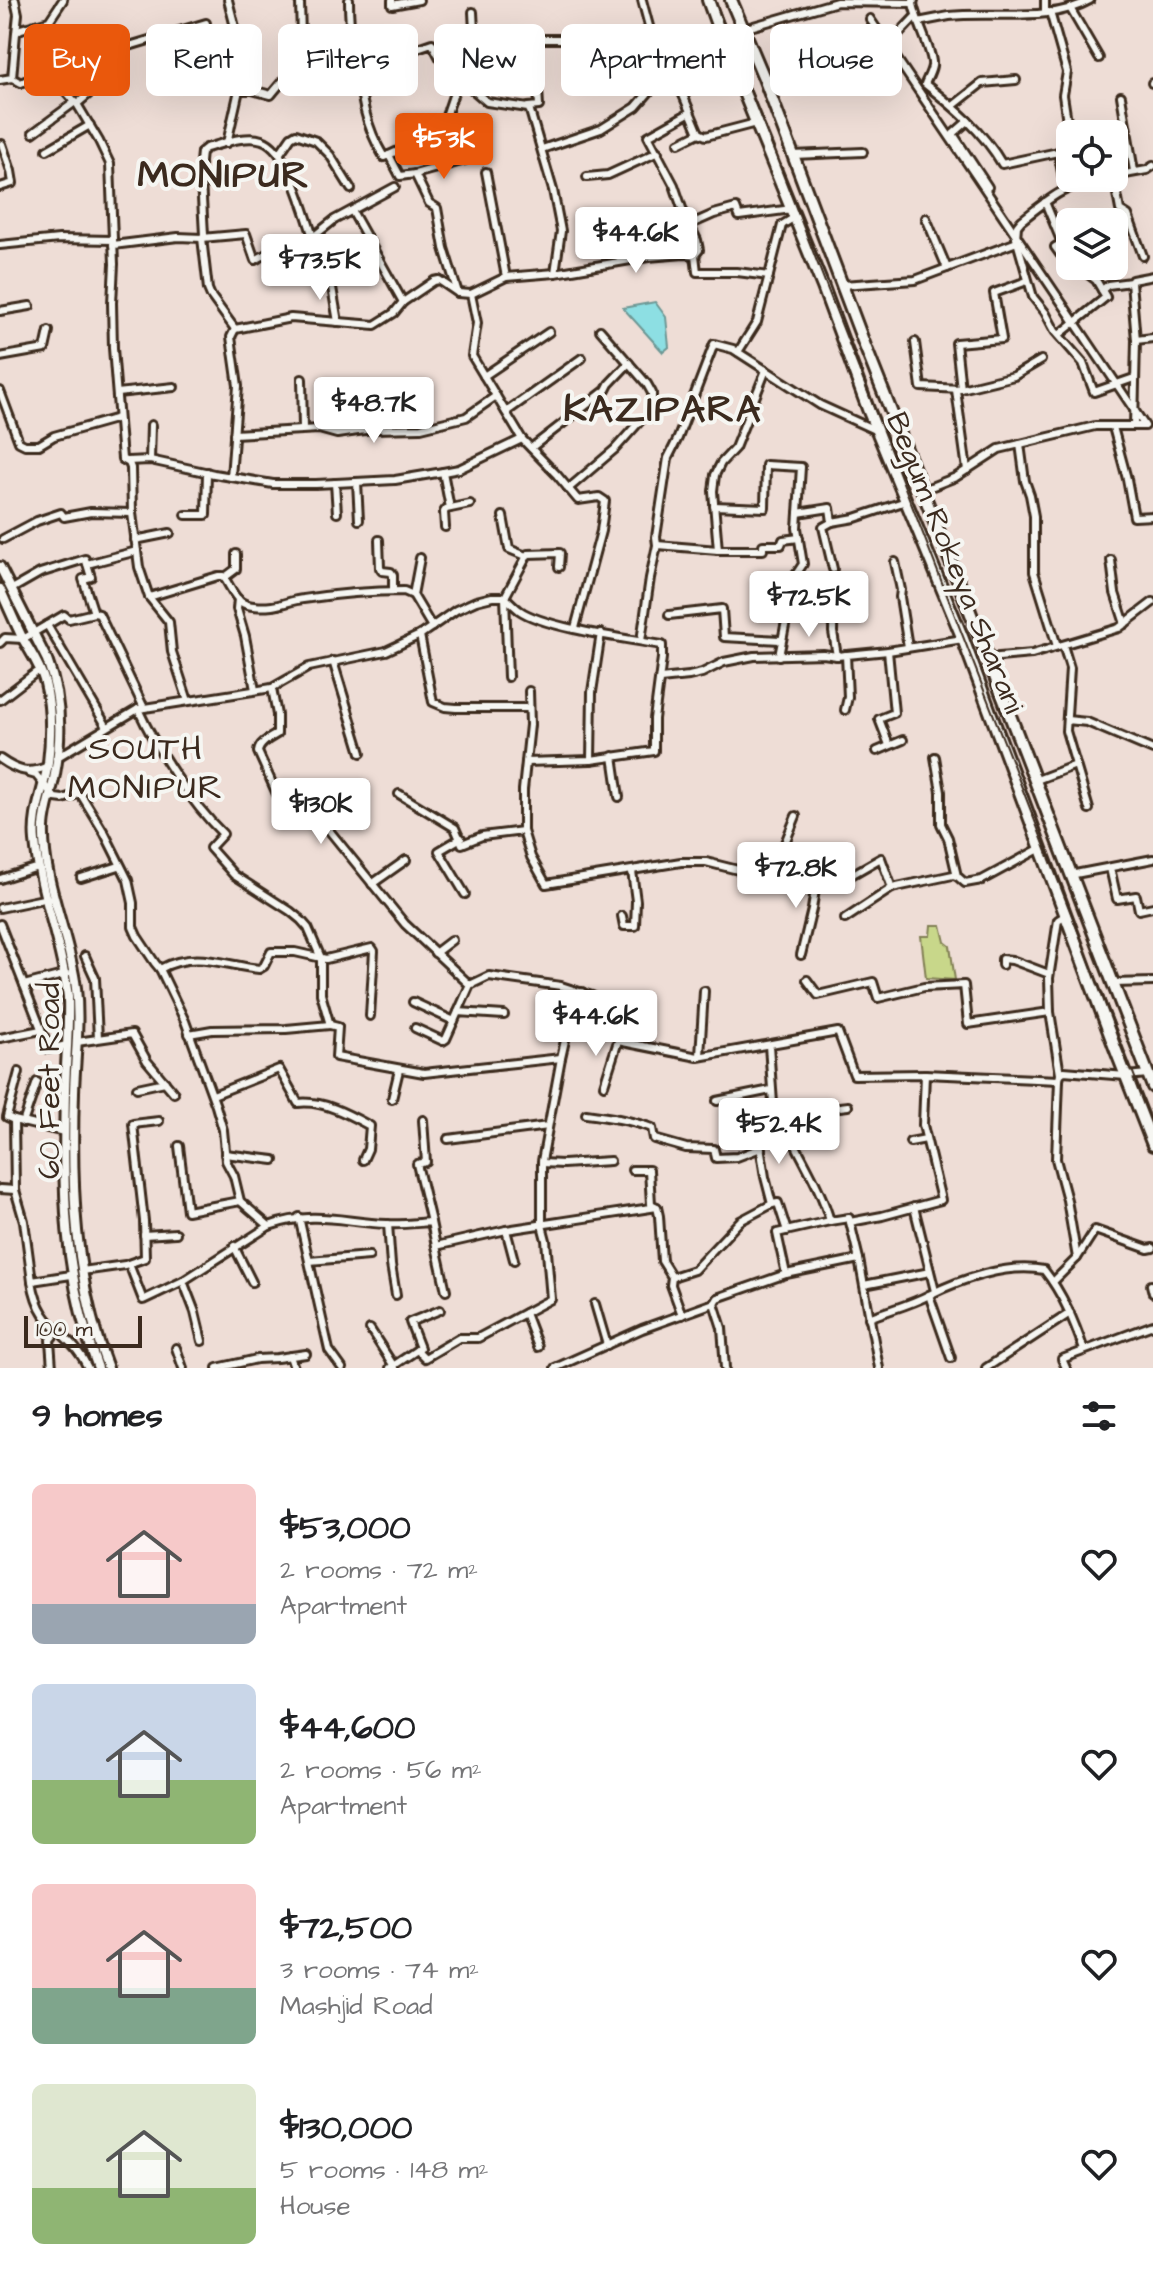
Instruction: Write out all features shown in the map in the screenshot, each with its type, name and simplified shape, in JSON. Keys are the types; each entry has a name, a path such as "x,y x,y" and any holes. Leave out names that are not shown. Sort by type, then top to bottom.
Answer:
{"main road":[{"name":"Begum Rokeya Sharani","path":"708,0 717,24"},
{"name":"Begum Rokeya Sharani","path":"731,0 741,24"},
{"name":"Begum Rokeya Sharani","path":"754,55 1153,1087"},
{"name":"Begum Rokeya Sharani","path":"745,96 963,639 1153,1145"},
{"path":"794,213 814,208"}],"street":[{"path":"12,78 18,14 15,0"},
{"path":"16,33 49,21 63,0"},
{"path":"228,0 234,24"},
{"path":"262,93 271,95 291,71 297,57 300,0"},
{"path":"349,0 350,24"},
{"path":"392,0 392,5 419,0"},
{"path":"642,0 648,24"},
{"path":"810,0 815,9"},
{"path":"1045,0 1067,72 1063,95 1067,120"},
{"path":"902,32 916,19 1048,12 1090,0"},
{"path":"754,26 837,2 913,1 916,19 933,64 925,84 968,121 1002,164 1056,152"},
{"path":"1070,8 1099,58"},
{"path":"473,12 474,24"},
{"path":"870,19 1145,426 1095,426 999,449 956,477 923,490"},
{"path":"33,133 97,87 129,46 206,23"},
{"path":"0,80 12,78 21,83 49,72 76,103 110,164 113,348 122,459 150,460 273,484 357,482 395,480 459,469 522,439"},
{"path":"764,78 770,77"},
{"path":"953,106 982,83 1016,80"},
{"path":"227,143 238,96"},
{"path":"361,96 366,121 384,157 440,127 453,96"},
{"path":"480,96 487,102 525,108 539,106 538,96"},
{"path":"542,149 601,129 636,107 646,96"},
{"path":"683,96 699,133 706,136 756,123"},
{"path":"1121,96 1134,171"},
{"path":"525,108 530,111 542,149 561,231 555,273"},
{"path":"689,113 648,136 674,185 697,240 697,272 769,276"},
{"path":"968,121 953,134 990,190"},
{"path":"47,150 90,125"},
{"path":"679,143 699,133"},
{"path":"280,153 293,135 316,141 330,155 351,189"},
{"path":"235,329 208,289 202,238 201,152 227,143 261,139 280,153 300,195 313,237"},
{"path":"0,187 13,183 2,144"},
{"path":"587,177 608,175 658,152"},
{"path":"793,155 863,152"},
{"path":"389,155 400,176 465,160"},
{"path":"1128,173 1153,166"},
{"path":"486,172 506,277"},
{"path":"415,174 429,203 437,208 444,248 458,293"},
{"path":"0,245 59,239 113,242 246,234 255,260 276,249 313,237 334,220 395,187"},
{"path":"1059,192 1017,226 1017,242 1033,297 1083,363 1095,393 1134,378"},
{"path":"1117,192 1120,210 1128,215 1143,256"},
{"path":"1045,202 1056,229"},
{"path":"689,225 736,208 739,216 794,213"},
{"path":"352,211 403,302"},
{"path":"738,352 757,322 782,225 794,213"},
{"path":"926,218 947,268"},
{"path":"842,285 915,280 1017,242"},
{"path":"235,329 291,318 375,325 434,281 439,280 458,293 471,294 506,277 555,273 648,257 695,255"},
{"path":"330,276 338,322"},
{"path":"1102,290 1108,285 1153,276"},
{"path":"1059,335 1106,297 1096,280"},
{"path":"967,470 956,343 1002,339 994,293 1027,281"},
{"path":"1131,282 1136,340 1134,426"},
{"path":"471,294 477,323 472,356 522,439 578,500 599,497 605,501 601,531 575,628"},
{"path":"0,311 30,306"},
{"path":"231,477 238,386 231,337 235,329"},
{"path":"600,330 647,384 652,400"},
{"path":"0,357 45,349 49,331"},
{"path":"484,376 549,332"},
{"path":"1136,340 1153,338"},
{"path":"915,342 920,387 958,389 1014,376 1041,360"},
{"path":"641,641 668,458 714,344 738,352 820,405 877,431"},
{"path":"506,412 582,358"},
{"path":"531,448 606,390 629,363"},
{"path":"718,550 715,475 735,448 766,370"},
{"path":"302,379 303,429"},
{"path":"117,393 174,387"},
{"path":"0,391 19,442 25,445 39,445 54,436 118,418"},
{"path":"234,434 303,429 337,434 372,429 421,428 466,417 496,396"},
{"path":"568,489 615,449 641,420"},
{"path":"150,460 151,425"},
{"path":"1113,427 1134,517 1153,516"},
{"path":"1020,444 1034,516 1034,572 1070,668 1066,731 1089,809"},
{"path":"127,461 131,468 137,551 149,597 169,622 172,652 188,701"},
{"path":"714,506 765,508 766,465 801,467 798,513 803,564 795,576 779,656"},
{"path":"186,515 206,515 207,472"},
{"path":"443,472 450,508"},
{"path":"357,482 359,520"},
{"path":"335,483 337,513"},
{"path":"833,569 823,527 906,501"},
{"path":"445,527 444,512 470,504"},
{"path":"798,513 830,508 832,522"},
{"path":"3,539 37,521 61,513 64,517 91,512 132,513"},
{"path":"503,516 509,549 526,556"},
{"path":"135,540 170,533"},
{"path":"657,545 763,550 763,545 781,545 783,540 799,538"},
{"path":"379,540 380,568 393,575 393,591"},
{"path":"87,564 137,551"},
{"path":"508,677 505,597 528,554 560,553 559,567"},
{"path":"224,578 236,569 236,554"},
{"path":"413,595 420,558"},
{"path":"12,589 40,573 85,559 91,577 83,579 94,613"},
{"path":"1111,560 1115,593 1125,624"},
{"path":"895,562 908,647"},
{"name":"60 Feet Road","path":"0,567 47,660 58,701 54,746 42,785 46,796 44,827 50,897"},
{"path":"149,597 218,576 224,578 244,604 274,606 309,598 410,592 432,627"},
{"name":"60 Feet Road","path":"0,589 39,670 47,695 58,756 34,831 38,867 50,897 69,973 77,1042 64,1217 71,1275 98,1368"},
{"path":"834,593 833,632 837,656"},
{"path":"0,759 20,771 33,772 141,708 272,688 299,671 386,651 420,635 456,610 492,597 505,597 520,611 533,617 662,645 654,719 654,751 591,760 526,762"},
{"path":"238,599 237,609 255,690"},
{"path":"988,658 1032,654 1125,624 1153,602"},
{"path":"669,615 722,609 724,637 780,640"},
{"path":"0,631 3,641 23,639 64,615 69,619 99,614 151,736 194,800 223,834 210,848 234,875 301,920 308,928 321,958 321,994 330,1025"},
{"path":"47,625 107,727"},
{"path":"591,760 592,692 601,633"},
{"path":"420,635 433,702 456,708 529,708"},
{"path":"660,679 689,676 738,658 837,656 963,639"},
{"path":"888,651 894,713 879,719 889,745"},
{"path":"845,710 848,697 846,655"},
{"path":"333,661 361,753"},
{"path":"0,700 39,670"},
{"path":"272,688 277,734 263,743 258,752 286,814 311,808 405,924 470,985"},
{"path":"529,691 523,831 531,857 546,884 681,862 706,862 750,873 762,851 818,870 839,882 881,858 892,888"},
{"path":"1067,720 1087,722 1153,750"},
{"path":"877,751 903,740"},
{"path":"613,756 619,797"},
{"path":"935,757 941,792 941,824 948,838 957,876 965,883 982,880 1041,848"},
{"path":"1034,781 1076,765"},
{"path":"27,772 36,775 42,785"},
{"path":"46,796 63,799 80,793 105,834 128,880 133,927 176,1000 213,1095 223,1130 225,1154 240,1201 269,1226"},
{"path":"399,794 455,828 462,844 482,836 523,831"},
{"path":"780,855 796,816"},
{"path":"461,838 439,851 465,894"},
{"path":"1070,875 1153,859"},
{"path":"372,884 406,860"},
{"path":"0,879 48,864"},
{"path":"81,878 119,866"},
{"path":"1110,868 1117,899 1136,896 1139,910 1153,907"},
{"path":"801,955 818,870"},
{"path":"622,916 624,926 635,926 632,871"},
{"path":"845,919 892,888 957,876"},
{"path":"0,908 50,897"},
{"path":"1066,915 1058,920 1049,974 1050,1012 1060,1077 1056,1159 1077,1258"},
{"path":"0,924 49,1049 67,1045"},
{"path":"435,953 452,940"},
{"path":"160,969 186,959 259,969 271,952 295,952 326,959 372,948 370,1016"},
{"path":"85,956 95,978 98,1038"},
{"path":"1002,965 1002,959 1012,960 1049,974"},
{"path":"24,985 69,973"},
{"path":"415,1028 443,1041 446,1039 470,985 489,976 534,981 582,992 627,1016 604,1085"},
{"path":"807,980 818,995 873,982 878,998 924,987 964,985 968,1024 1050,1012"},
{"path":"1113,983 1153,982"},
{"path":"700,1056 704,991"},
{"path":"417,1350 425,1358 459,1338 478,1338 551,1299 542,1225 542,1163 568,1027 582,992"},
{"path":"413,1002 454,1021"},
{"path":"458,1012 504,1015"},
{"path":"544,1016 573,1020"},
{"name":"60 Feet Road","path":"73,1021 67,1045 64,1132 82,1271 108,1368"},
{"path":"189,1034 212,1030 330,1025 338,1027 336,1057 424,1073 561,1058"},
{"path":"0,1038 41,1030"},
{"path":"618,1041 700,1056 838,1032 854,1075 1060,1077"},
{"path":"77,1042 132,1034 147,1061 174,1093"},
{"path":"769,1045 774,1118"},
{"path":"213,1095 279,1069 298,1103 315,1102 370,1126 368,1149 363,1160"},
{"path":"392,1099 399,1070"},
{"path":"1060,1077 1064,1071 1126,1076 1150,1074"},
{"path":"19,1072 7,1117 64,1132"},
{"path":"850,1222 941,1200 923,1125 925,1074"},
{"path":"23,1123 37,1082"},
{"path":"137,1088 165,1082"},
{"path":"717,1101 771,1090"},
{"path":"772,1204 756,1120 848,1106"},
{"path":"586,1114 623,1118 641,1124 652,1128 654,1139 686,1148 714,1149 716,1158 737,1157 761,1148"},
{"path":"783,1118 797,1152 805,1160 825,1201 830,1221"},
{"path":"14,1120 15,1190 24,1221 37,1304 43,1316 74,1345 88,1368"},
{"path":"423,1120 426,1162 417,1164 446,1291"},
{"path":"82,1271 129,1264 145,1258 133,1124 159,1121"},
{"path":"448,1139 548,1126"},
{"path":"910,1142 926,1139"},
{"path":"179,1146 187,1211 240,1201"},
{"path":"225,1154 274,1160"},
{"path":"542,1163 610,1161"},
{"path":"632,1170 649,1170 651,1204 657,1207"},
{"path":"0,1189 15,1190"},
{"path":"672,1277 694,1270 740,1221 772,1204 778,1203 787,1231"},
{"path":"436,1246 506,1230 657,1207"},
{"path":"657,1207 662,1261 672,1277 671,1285 682,1315"},
{"path":"914,1207 932,1293 951,1358"},
{"path":"129,1264 143,1300 183,1281 269,1226 299,1217 388,1224 431,1222"},
{"path":"299,1217 329,1350 340,1367"},
{"path":"786,1274 777,1233 849,1218 879,1368"},
{"path":"388,1224 396,1295"},
{"path":"506,1230 514,1260"},
{"path":"1053,1282 1077,1258 1095,1230 1148,1249 1153,1248"},
{"path":"144,1235 176,1233"},
{"path":"234,1246 252,1282"},
{"path":"309,1261 369,1256"},
{"path":"555,1368 642,1329 714,1303 717,1298 786,1274 859,1259"},
{"path":"869,1318 993,1273 1025,1268 1044,1270 1070,1313 1084,1350"},
{"path":"864,1285 930,1272"},
{"path":"32,1281 71,1275"},
{"path":"183,1281 202,1341"},
{"path":"714,1303 722,1328 725,1368"},
{"path":"595,1304 607,1345"},
{"path":"370,1329 393,1367 420,1345 410,1322 440,1310"},
{"path":"525,1313 538,1347"},
{"path":"986,1368 1070,1313"},
{"path":"1066,1368 1062,1359 1153,1325"},
{"path":"52,1368 50,1340 57,1331"},
{"path":"176,1348 183,1368"},
{"path":"217,1368 238,1366 257,1359 306,1354"},
{"path":"290,1356 294,1368"}],"green space":[{"path":"931,925 941,925 945,942 950,946 955,980 926,978 921,936 930,936"}],"water":[{"path":"655,302 666,317 669,347 663,352 623,308"}],"railway":[{"path":"715,0 1153,1124"}],"district":[{"name":"MONIPUR","path":"224,176"},
{"name":"KAZIPARA","path":"663,410"},
{"name":"SOUTH MONIPUR","path":"146,768"}]}
